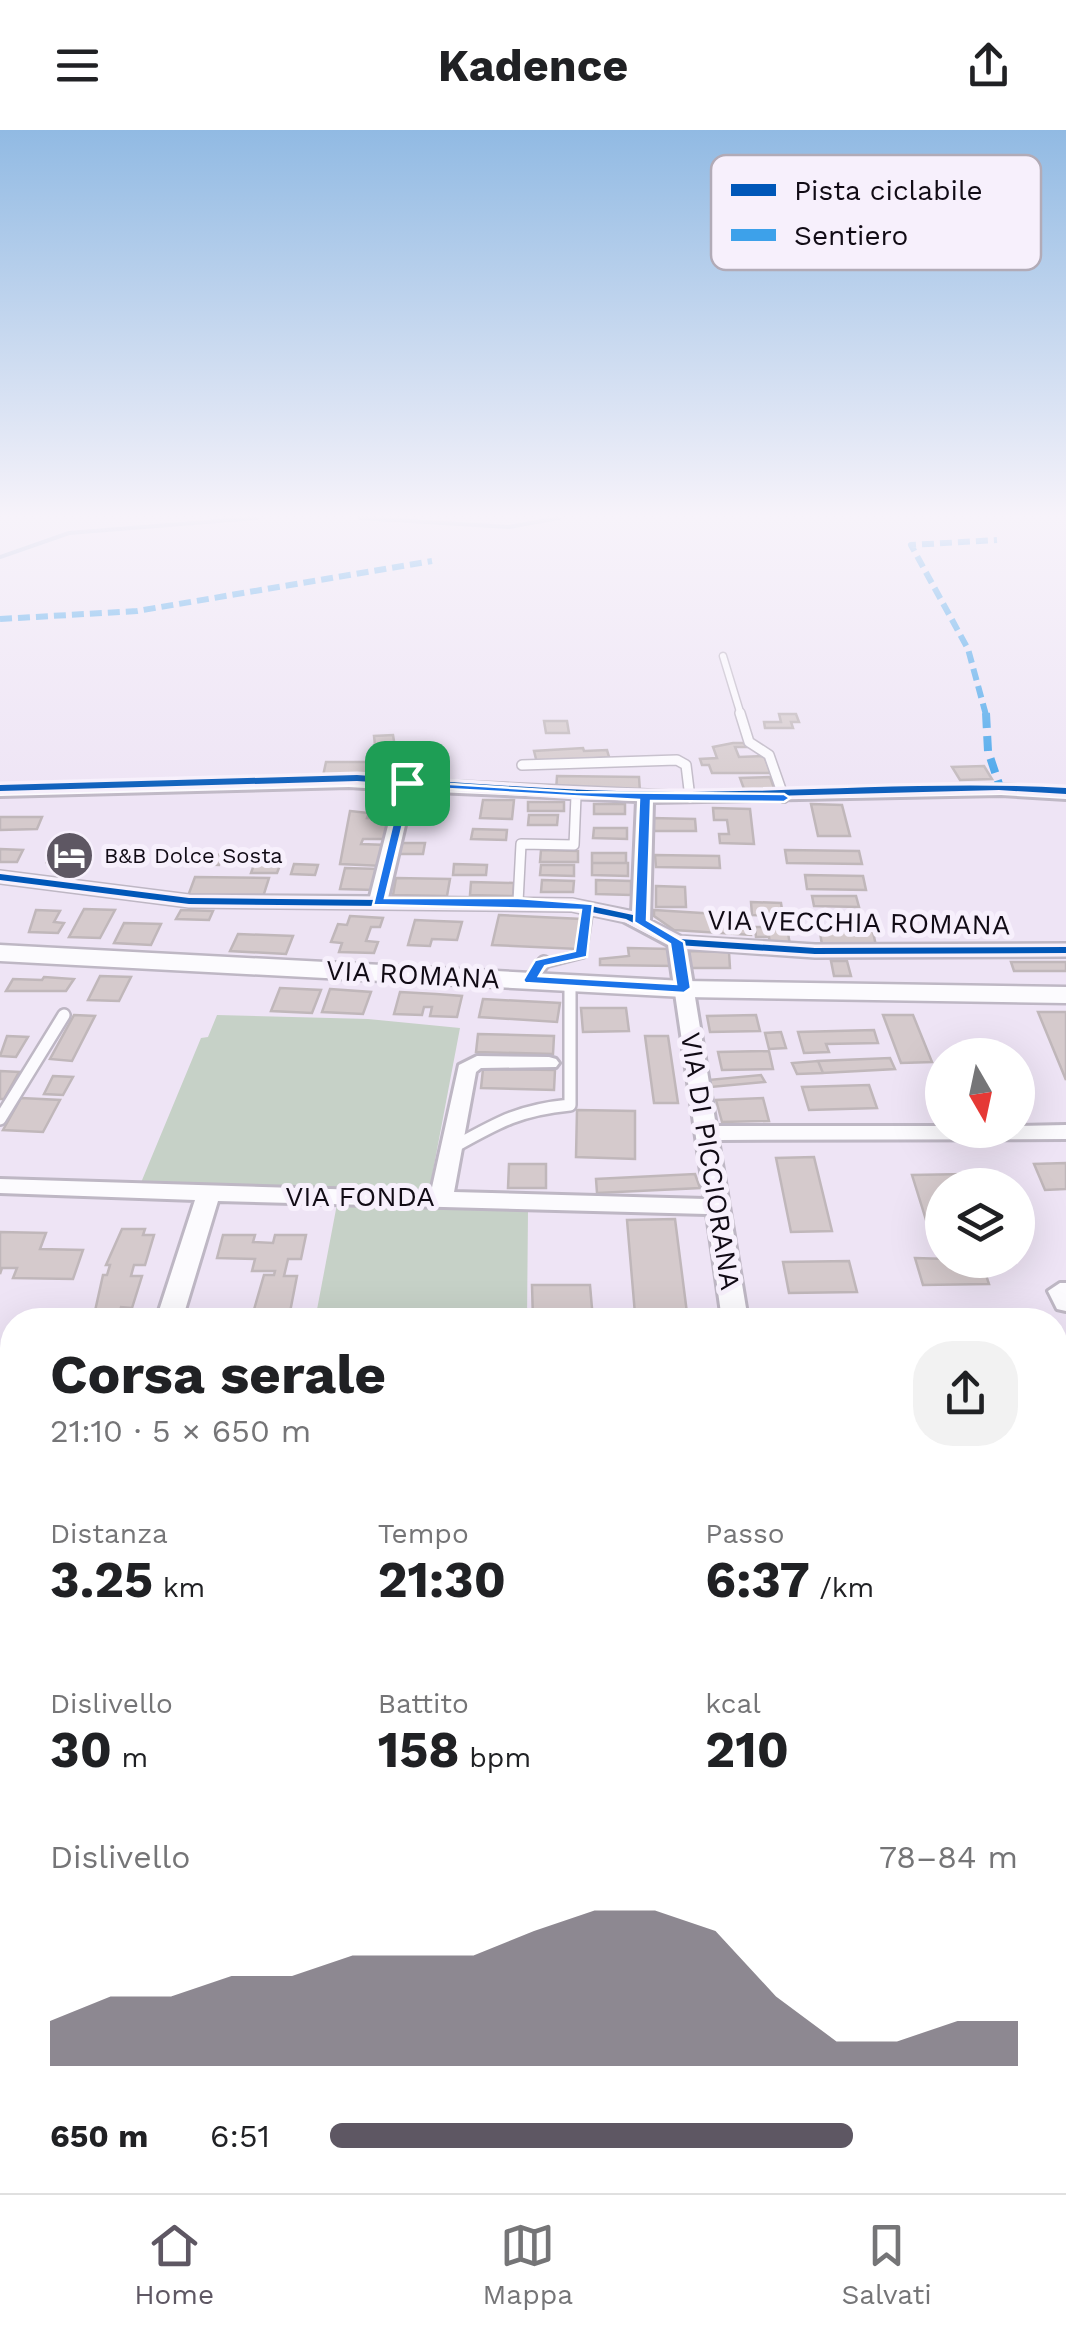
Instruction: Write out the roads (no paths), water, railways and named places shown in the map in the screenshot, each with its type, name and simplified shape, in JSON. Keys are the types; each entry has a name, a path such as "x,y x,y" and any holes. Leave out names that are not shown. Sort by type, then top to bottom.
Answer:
{"main road":[{"name":"VIA ROMANA","path":"0,952 684,988 1066,996"}],"street":[{"path":"0,790 407,783 576,796 690,798 1001,790 1066,794"},
{"path":"378,902 407,783"},
{"path":"641,922 645,797"},
{"name":"VIA VECCHIA ROMANA","path":"0,877 151,899 518,902 588,907 641,922 677,942 814,951 1066,950"},
{"name":"VIA DI PICCIORANA","path":"677,942 733,1308"},
{"path":"442,1196 468,1066 549,1062"},
{"path":"708,1133 1066,1132"},
{"name":"VIA FONDA","path":"0,1186 208,1196 442,1196 720,1207"},
{"path":"173,1308 208,1196"},
{"path":"1066,1290 1060,1291 1066,1303"}],"lane":[{"path":"723,656 748,742 768,755 784,798"},
{"path":"522,765 678,760 686,765 690,798"},
{"path":"518,902 521,844 574,845 576,796"},
{"path":"530,980 540,962 582,954 588,907"},
{"path":"451,1149 505,1118 530,1109 570,1105 570,982"},
{"path":"0,1119 64,1015"}],"place":[{"name":"B&B Dolce Sosta","path":"69,855"}]}
